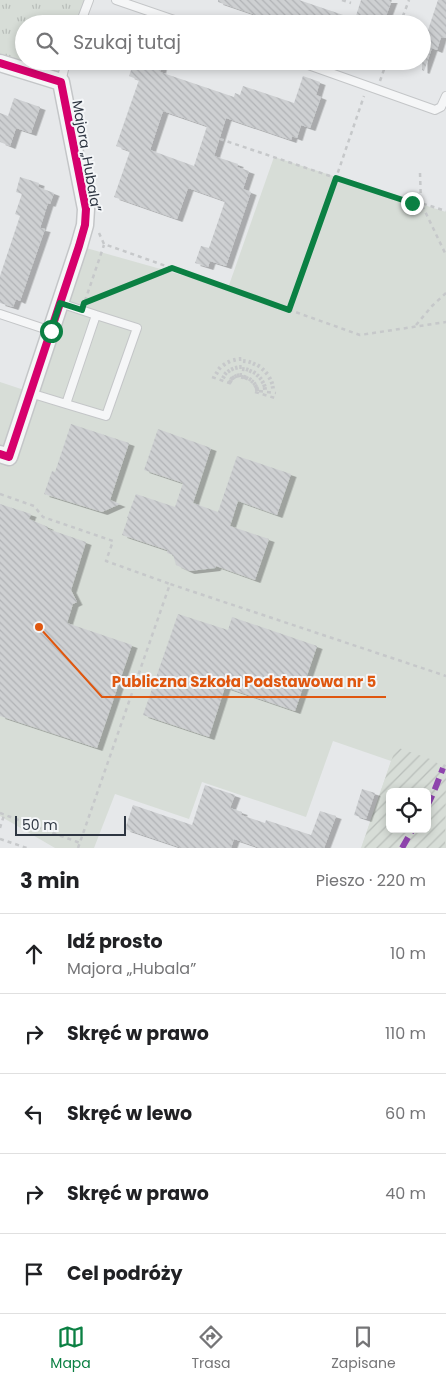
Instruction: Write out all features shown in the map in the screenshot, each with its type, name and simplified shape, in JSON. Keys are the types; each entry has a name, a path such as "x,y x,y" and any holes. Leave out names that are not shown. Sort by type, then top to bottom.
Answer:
{"street":[{"path":"0,63 15,68"},
{"path":"22,70 61,82"},
{"name":"Majora „Hubala”","path":"0,454 8,457 51,331 83,232 86,217 84,194 61,82"}],"lane":[{"path":"83,15 89,0"},
{"path":"116,0 160,15"},
{"path":"61,82 64,70"},
{"path":"323,70 435,110 441,108 446,96"},
{"path":"30,393 106,416 132,343 136,328 60,303"},
{"path":"0,314 51,331"},
{"path":"66,404 96,315"}],"path":[{"path":"342,0 351,3"},
{"path":"403,15 409,0"},
{"path":"377,89 384,70"},
{"path":"289,310 368,86"},
{"path":"220,139 412,203 421,202 446,211"},
{"path":"420,173 421,202 446,254"},
{"path":"86,217 95,221 104,244 84,303 172,268"},
{"path":"104,244 360,335 446,322"},
{"path":"415,326 446,293"},
{"path":"245,356 245,383"},
{"path":"240,357 245,383"},
{"path":"234,358 245,383"},
{"path":"245,383 250,358"},
{"path":"228,360 245,383"},
{"path":"245,383 256,360"},
{"path":"245,383 261,362"},
{"path":"223,363 245,383 274,382"},
{"path":"245,383 266,366"},
{"path":"218,367 276,398"},
{"path":"245,383 270,371"},
{"path":"215,372 276,393"},
{"path":"212,377 275,388"},
{"path":"245,383 272,377"},
{"path":"0,494 34,506 43,517 113,541 106,561 446,676"},
{"path":"78,848 170,584"},
{"path":"443,768 446,763"},
{"path":"0,813 80,843"},
{"path":"0,828 4,814"},
{"path":"0,839 27,848"}],"green space":[{"path":"0,0 89,0 83,15 15,15 15,68 0,63"},
{"path":"22,70 64,70 61,82"},
{"path":"274,157 446,212 446,848 361,848 391,761 333,741 306,817 202,782 189,819 115,794 94,848 55,848 0,816 0,382 30,392 79,246 228,288"},
{"path":"396,747 433,760 446,770 445,848 365,848 362,846"}],"building":[{"path":"218,0 299,0 343,15 256,15 218,2"},
{"path":"361,0 392,0 386,15 356,15"},
{"path":"438,0 446,0 446,38 441,37 437,50 432,48 431,51 431,21"},
{"path":"131,70 161,70 160,72 234,97 235,93 240,95 243,86 294,103 303,76 320,82 316,95 321,97 310,128 301,125 297,138 292,136 291,140 226,118 214,156 238,164 237,167 249,171 243,189 251,192 226,266 210,261 208,267 195,263 201,246 209,248 225,201 188,188 177,219 114,197 130,151 116,146 139,80 129,76","holes":["163,111 207,126 194,166 150,150"]},
{"path":"14,98 40,107 31,133 16,128 10,146 0,142 0,113 8,116"},
{"path":"20,177 39,183 38,187 54,193 50,204 48,203 40,228 45,229 20,301 16,299 13,307 0,303 0,276 20,216 15,214 22,194 16,192"},
{"path":"71,424 129,443 110,500 120,504 102,512 44,494 52,471 55,472"},
{"path":"158,429 211,448 193,503 218,512 237,456 291,474 277,515 238,501 230,526 269,539 255,580 216,566 215,568 189,571 176,565 173,555 167,553 167,550 122,535 136,494 175,507 183,483 144,470"},
{"path":"0,504 31,514 29,519 48,527 48,529 86,542 71,590 77,602 73,604 67,623 132,645 97,748 0,716"},
{"path":"178,614 228,630 232,617 317,646 295,711 225,687 209,737 143,715"},
{"path":"205,785 235,795 230,808 242,812 241,815 265,823 266,820 311,835 320,811 336,816 324,848 260,848 234,839 231,848 182,848 125,829 133,805 192,825"},
{"path":"362,789 375,793 366,819 354,815"}],"marked path":[{"path":"431,798 443,768"},
{"path":"402,848 411,833"}],"cycle path":[{"path":"0,63 15,68"},
{"path":"0,454 9,457 79,246 85,225 86,209 61,82 22,70"}],"place":[{"name":"Publiczna Szkoła Podstawowa nr 5","path":"39,627"}],"route":[{"path":"51,331 60,303 82,310 84,303 172,268 289,310 336,178 412,203"}]}
